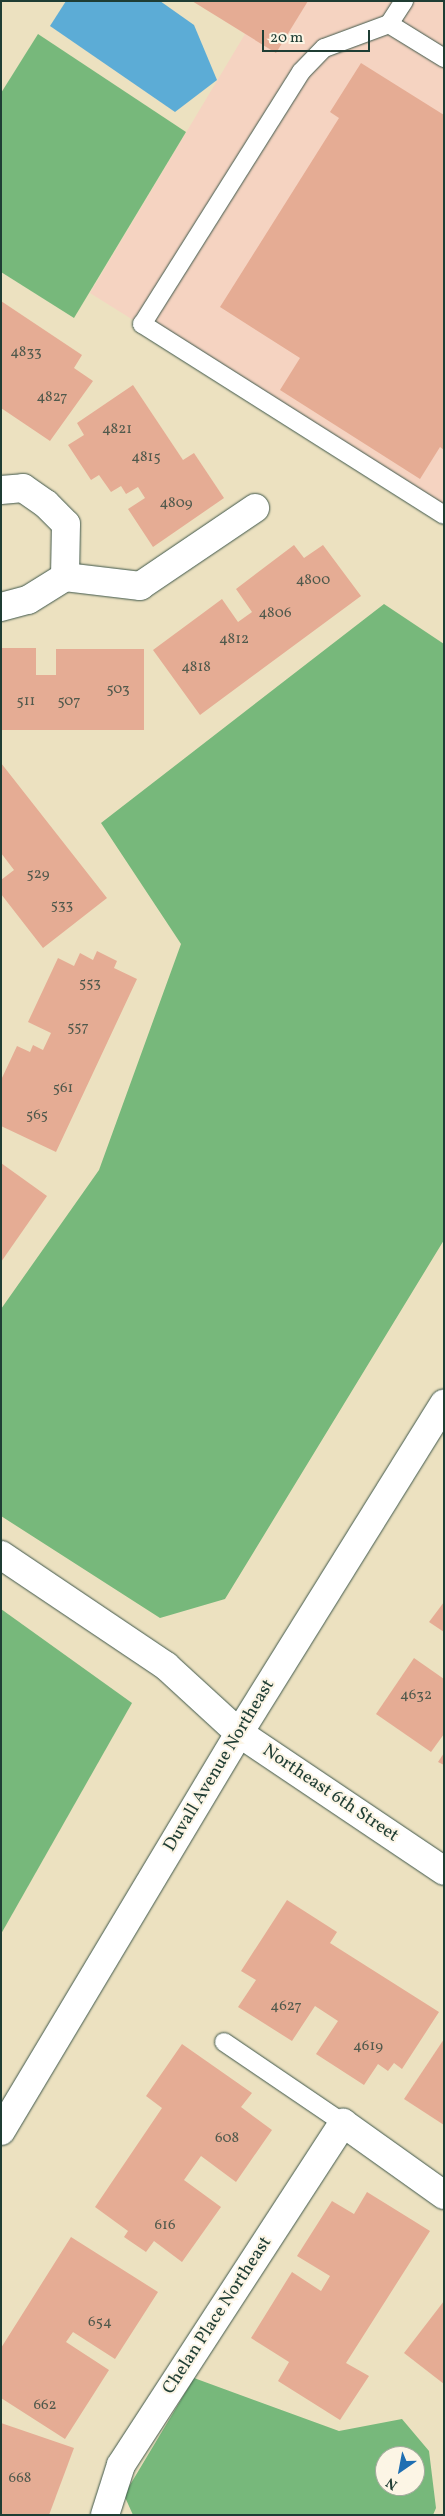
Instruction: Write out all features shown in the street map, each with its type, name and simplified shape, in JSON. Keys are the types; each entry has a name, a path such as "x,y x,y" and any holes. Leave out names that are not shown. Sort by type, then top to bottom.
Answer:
{"street":[{"path":"1,490 23,488 46,504 66,524 65,577"},
{"path":"1,607 28,600 65,577 140,586 255,508"},
{"name":"Duvall Avenue Northeast","path":"1,2131 238,1733 444,1404"},
{"name":"Northeast 6th Street","path":"1,1555 166,1666 238,1733 444,1870"},
{"path":"343,2123 444,2195"},
{"name":"Chelan Place Northeast","path":"105,2515 120,2465 343,2123"}],"lane":[{"path":"404,1 389,24 324,48 301,72 142,324 444,514"},
{"path":"389,24 444,58"},
{"path":"224,2042 343,2123"}],"shaded area":[{"path":"194,1 444,1 444,515 90,293 245,34"}],"green space":[{"path":"38,34 186,132 74,318 1,272 1,93"},
{"path":"384,604 444,644 444,1240 225,1599 160,1618 1,1516 1,1309 99,1170 181,944 101,823"},
{"path":"1,1609 132,1703 1,1934"},
{"path":"194,2378 339,2431 402,2419 425,2446 375,2446 375,2496 425,2496 425,2446 429,2451 436,2508 433,2515 133,2515 124,2495"}],"water":[{"path":"66,1 160,1 194,25 217,80 175,112 50,26"}],"building":[{"path":"192,1 308,1 276,53"},
{"path":"361,63 444,115 444,450 440,447 420,479 280,390 300,358 220,307 339,118 330,112"},
{"path":"1,301 82,355 74,368 93,381 50,441 1,408"},
{"path":"133,385 183,460 194,453 224,498 153,547 128,509 145,498 138,487 126,494 121,486 111,492 99,475 91,480 68,445 84,435 77,423"},
{"path":"294,545 304,558 323,545 361,596 200,715 153,650 222,599 238,622 252,612 236,589"},
{"path":"1,648 36,648 36,675 56,675 56,649 144,649 144,730 1,730"},
{"path":"1,763 107,898 43,948 1,894 1,880 14,870 1,853"},
{"path":"97,951 117,961 114,968 137,979 56,1152 1,1126 1,1080 17,1046 30,1052 33,1045 43,1050 51,1033 28,1022 58,958 74,966 80,953 93,960"},
{"path":"1,1163 47,1196 1,1262"},
{"path":"444,1602 444,1632 429,1622"},
{"path":"414,1658 444,1679 444,1734 431,1752 376,1714"},
{"path":"444,1753 444,1765 438,1762"},
{"path":"287,1900 337,1932 330,1943 439,2012 402,2069 394,2063 388,2071 378,2064 364,2085 316,2054 338,2021 315,2006 292,2041 238,2007 256,1980 241,1971"},
{"path":"444,2039 444,2125 404,2099"},
{"path":"182,2044 252,2093 241,2107 272,2130 236,2182 201,2156 184,2180 221,2207 182,2262 154,2241 146,2252 124,2237 128,2231 95,2207 162,2108 146,2096"},
{"path":"367,2192 430,2231 346,2363 369,2376 340,2420 278,2381 289,2362 251,2338 292,2272 321,2291 330,2276 297,2256 332,2201 354,2214"},
{"path":"71,2237 158,2292 115,2359 73,2332 66,2342 109,2370 65,2439 1,2398 1,2348"},
{"path":"444,2301 444,2384 404,2353"},
{"path":"1,2423 74,2448 49,2515 1,2515"}]}
